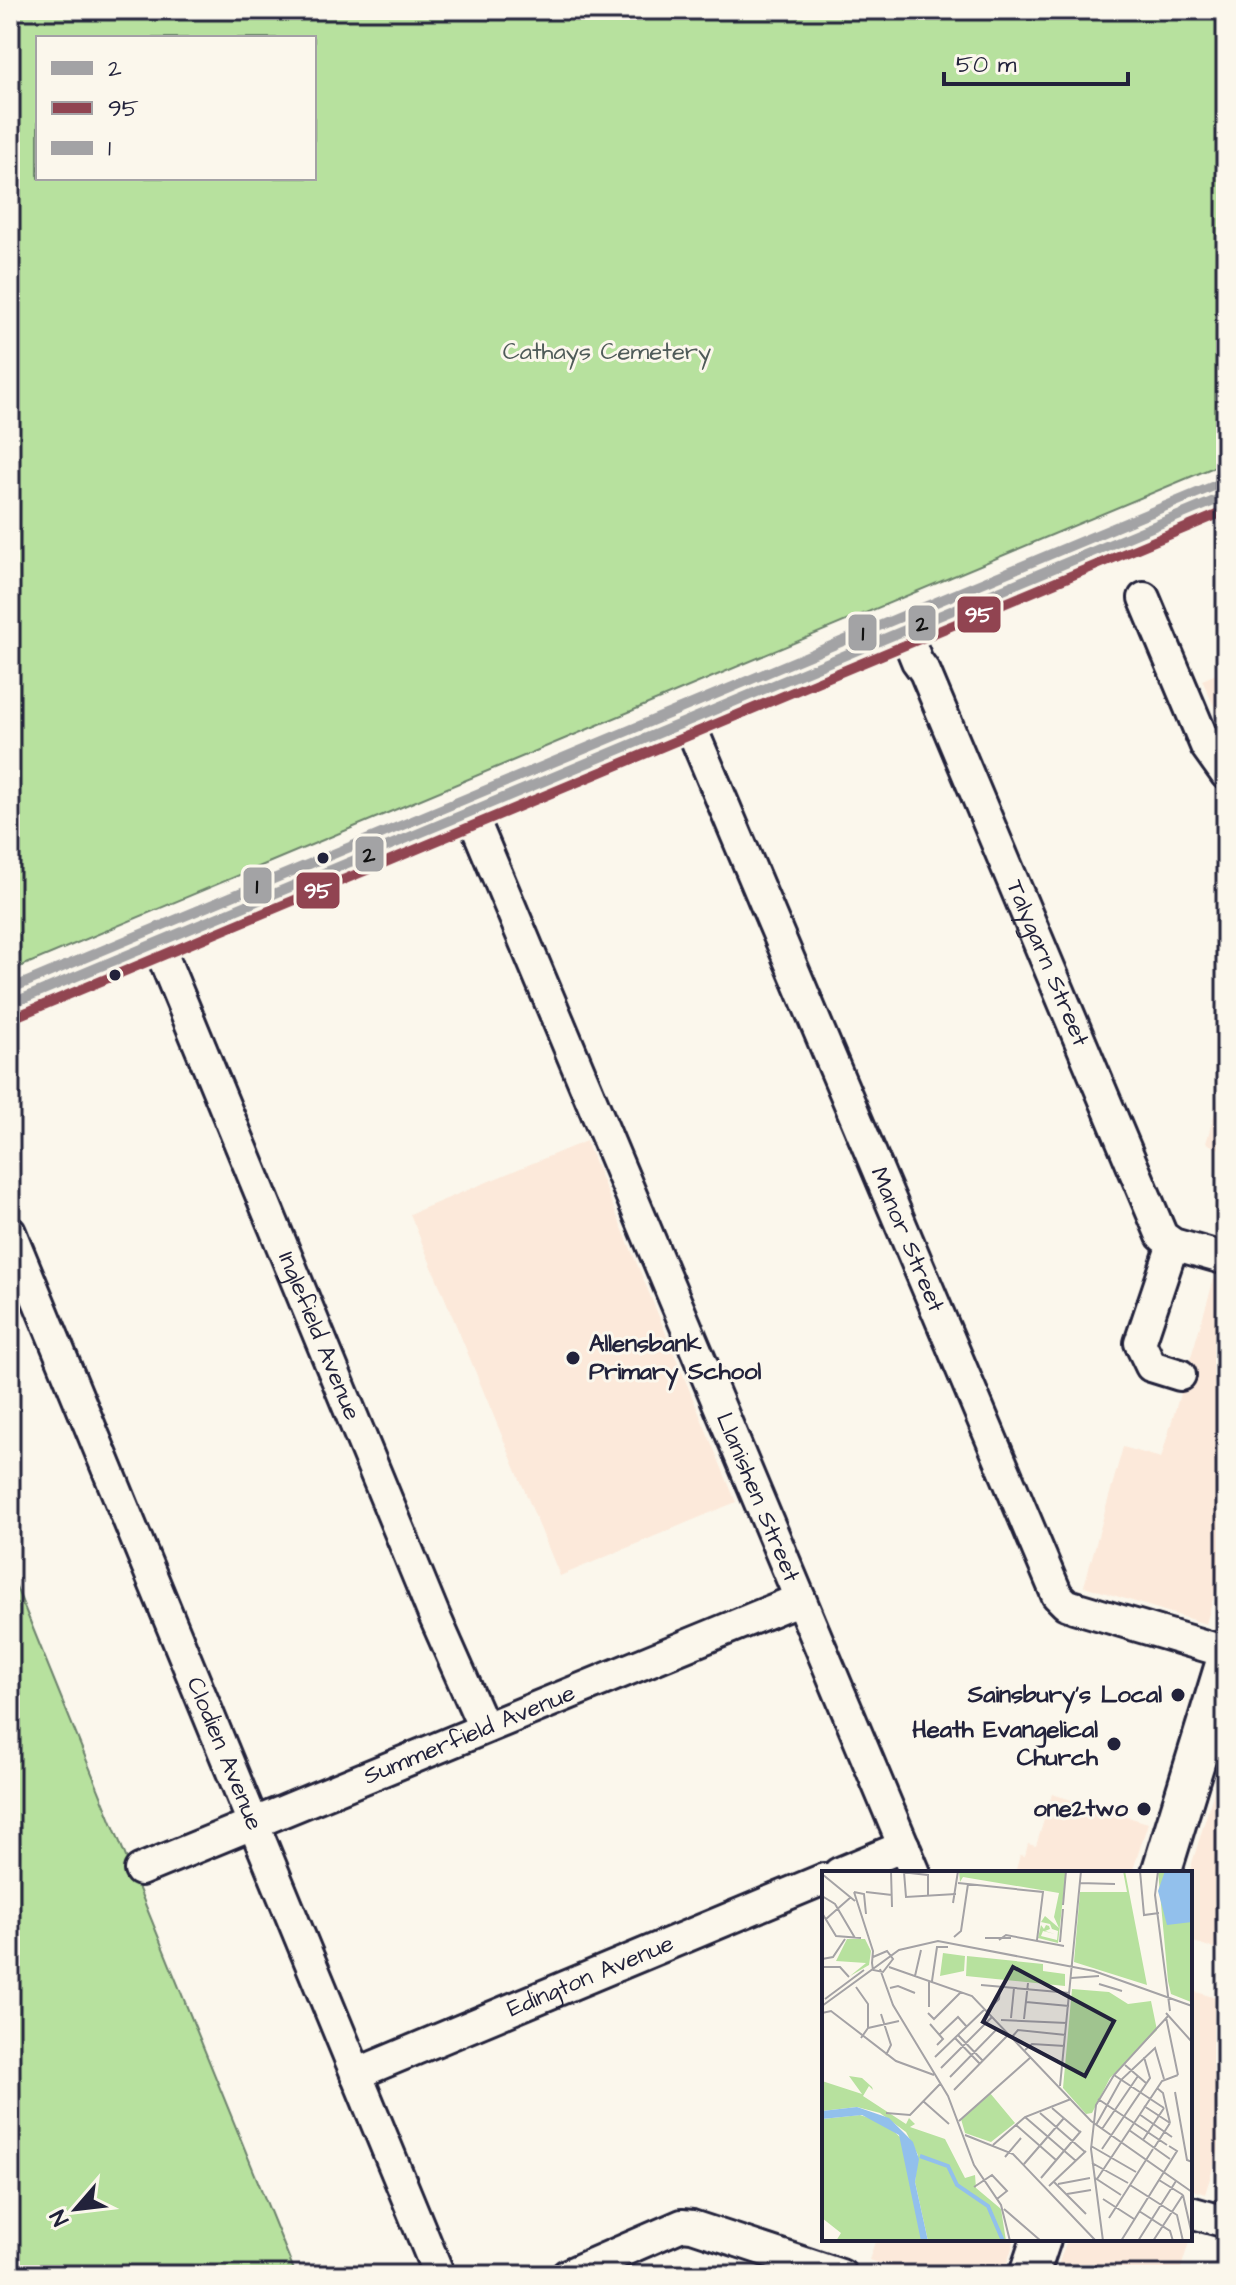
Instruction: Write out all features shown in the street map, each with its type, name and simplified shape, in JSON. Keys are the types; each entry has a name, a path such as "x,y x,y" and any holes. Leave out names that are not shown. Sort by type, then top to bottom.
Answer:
{"main road":[{"path":"1162,1871 1216,1731 1226,1661"},
{"path":"1029,2275 1040,2241"}],"street":[{"path":"10,1004 1226,496"},
{"path":"1144,598 1206,746 1226,774"},
{"name":"Talygarn Street","path":"904,629 925,672 1162,1236 1173,1244"},
{"name":"Manor Street","path":"688,720 1057,1595 1074,1607 1226,1652"},
{"name":"Llanishen Street","path":"471,813 910,1859"},
{"name":"Inglefield Avenue","path":"157,942 434,1615 484,1728"},
{"name":"Clodien Avenue","path":"10,1232 439,2275"},
{"path":"1180,1375 1151,1366 1140,1343 1173,1244 1226,1259"},
{"name":"Summerfield Avenue","path":"140,1870 800,1599"},
{"path":"849,1871 910,1859"},
{"name":"Edington Avenue","path":"356,2074 822,1880"},
{"path":"1192,2213 1226,2222"},
{"path":"567,2275 682,2225 841,2275"}],"shaded area":[{"path":"1226,670 1226,732 1202,680"},
{"path":"1226,1074 1226,1152 1206,1143"},
{"name":"Allensbank Primary School","path":"586,1141 736,1502 560,1576 410,1214"},
{"path":"1214,1279 1226,1283 1226,1554 1206,1624 1084,1586 1123,1447 1161,1458"},
{"path":"1226,1755 1226,1952 1192,1942 1190,1871"},
{"path":"1052,1794 1148,1823 1133,1871 1016,1871 1020,1855 1025,1856 1028,1844 1036,1846"},
{"path":"1192,1991 1226,2001 1226,2127 1205,2194 1192,2190"},
{"path":"875,2241 1014,2241 1003,2275 914,2275 869,2260"},
{"path":"1066,2241 1189,2241 1179,2275 1055,2275"}],"green space":[{"name":"Cathays Cemetery","path":"10,10 1226,10 1226,462 10,971"},
{"path":"10,1572 296,2275 10,2275"}],"transit line":[{"name":"1","path":"10,989 1221,483"},
{"name":"2","path":"10,1004 1226,496"},
{"name":"95","path":"15,1017 1226,511"}],"place":[{"name":"Allensbank Primary School","path":"573,1358"},
{"name":"Sainsbury's Local","path":"1178,1695"},
{"name":"Heath Evangelical Church","path":"1114,1744"},
{"name":"one2two","path":"1144,1809"}]}
